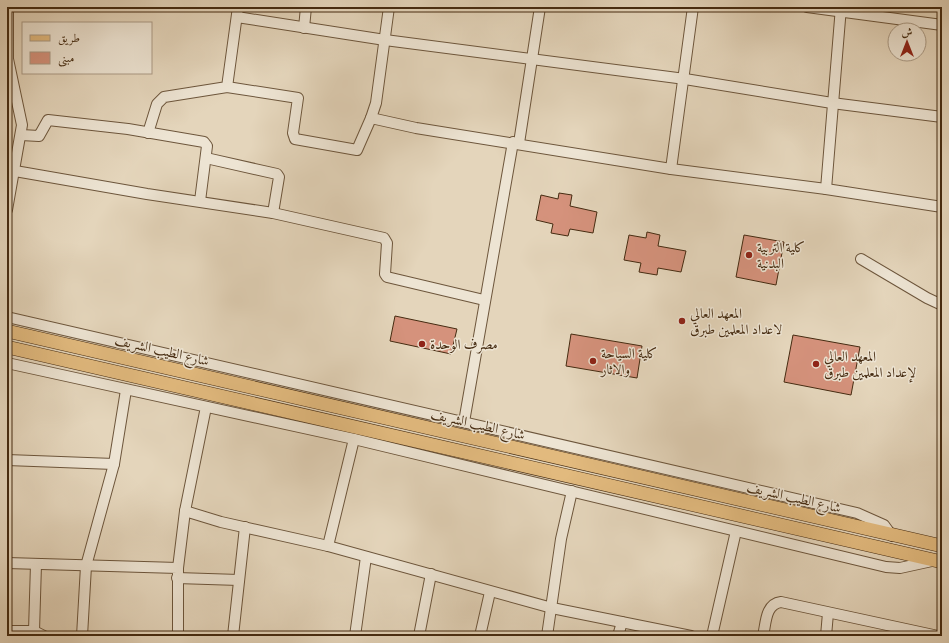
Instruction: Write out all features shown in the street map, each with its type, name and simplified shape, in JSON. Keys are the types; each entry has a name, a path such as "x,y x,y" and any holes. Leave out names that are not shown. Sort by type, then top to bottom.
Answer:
{"main road":[{"name":"شارع الطيب الشريف","path":"7,331 892,536 942,546"},
{"path":"7,347 938,561"},
{"path":"928,544 942,540"}],"street":[{"path":"7,210 12,168 21,135 22,123 9,76 8,7"},
{"path":"304,28 306,7"},
{"path":"148,133 157,104 164,97 227,87 298,98 293,133 295,139 357,150 376,103 389,7"},
{"path":"464,422 484,300 532,59 540,7"},
{"path":"671,169 685,79 693,7"},
{"path":"806,7 841,9 942,25"},
{"path":"826,188 841,9"},
{"path":"227,87 237,12 304,28 685,79 832,103 942,117"},
{"path":"371,118 416,128 516,142 671,169 826,188 942,207"},
{"path":"21,135 39,136 48,120 204,142 207,146 200,201"},
{"path":"206,158 277,174 279,177 273,213"},
{"path":"12,168 147,194 273,213 384,238 386,243 385,274 387,277 484,300"},
{"path":"861,259 927,298 942,305"},
{"path":"7,317 857,513 884,525 892,536"},
{"path":"7,363 354,439 893,568 938,561"},
{"path":"82,636 86,566 114,464 126,390"},
{"path":"178,636 178,573 185,511 206,407"},
{"path":"328,546 354,439"},
{"path":"7,460 114,464"},
{"path":"547,636 561,539 572,491"},
{"path":"185,511 328,546 552,608 691,636"},
{"path":"233,636 246,527"},
{"path":"712,636 736,530"},
{"path":"354,636 366,557"},
{"path":"7,563 86,566 178,573 239,580"},
{"path":"34,631 36,564"},
{"path":"419,636 431,574"},
{"path":"480,636 490,592"},
{"path":"763,636 770,609 778,602 790,603 938,636"},
{"path":"826,636 828,612"},
{"path":"618,636 622,622"},
{"path":"10,633 34,631 44,636"}],"building":[{"path":"559,193 572,195 570,206 597,212 593,233 570,229 568,236 551,233 553,224 536,220 541,195 558,199"},
{"path":"647,232 660,235 658,246 686,251 681,272 658,268 657,275 639,272 641,263 624,260 629,235 646,238"},
{"path":"744,235 784,242 776,285 736,277"},
{"path":"395,316 457,329 451,354 390,341"},
{"path":"571,334 642,346 637,378 566,366"},
{"path":"793,335 860,347 851,395 784,382"}],"place":[{"name":"كلية التربية البدنية","path":"749,255"},
{"name":"المعهد العالي لاعداد المعلمين طبرق","path":"682,321"},
{"name":"مصرف الوحدة","path":"422,344"},
{"name":"كلية السياحة والاثار","path":"593,361"},
{"name":"المعهد العالي لإعداد المعلمين طبرق","path":"816,364"}]}
